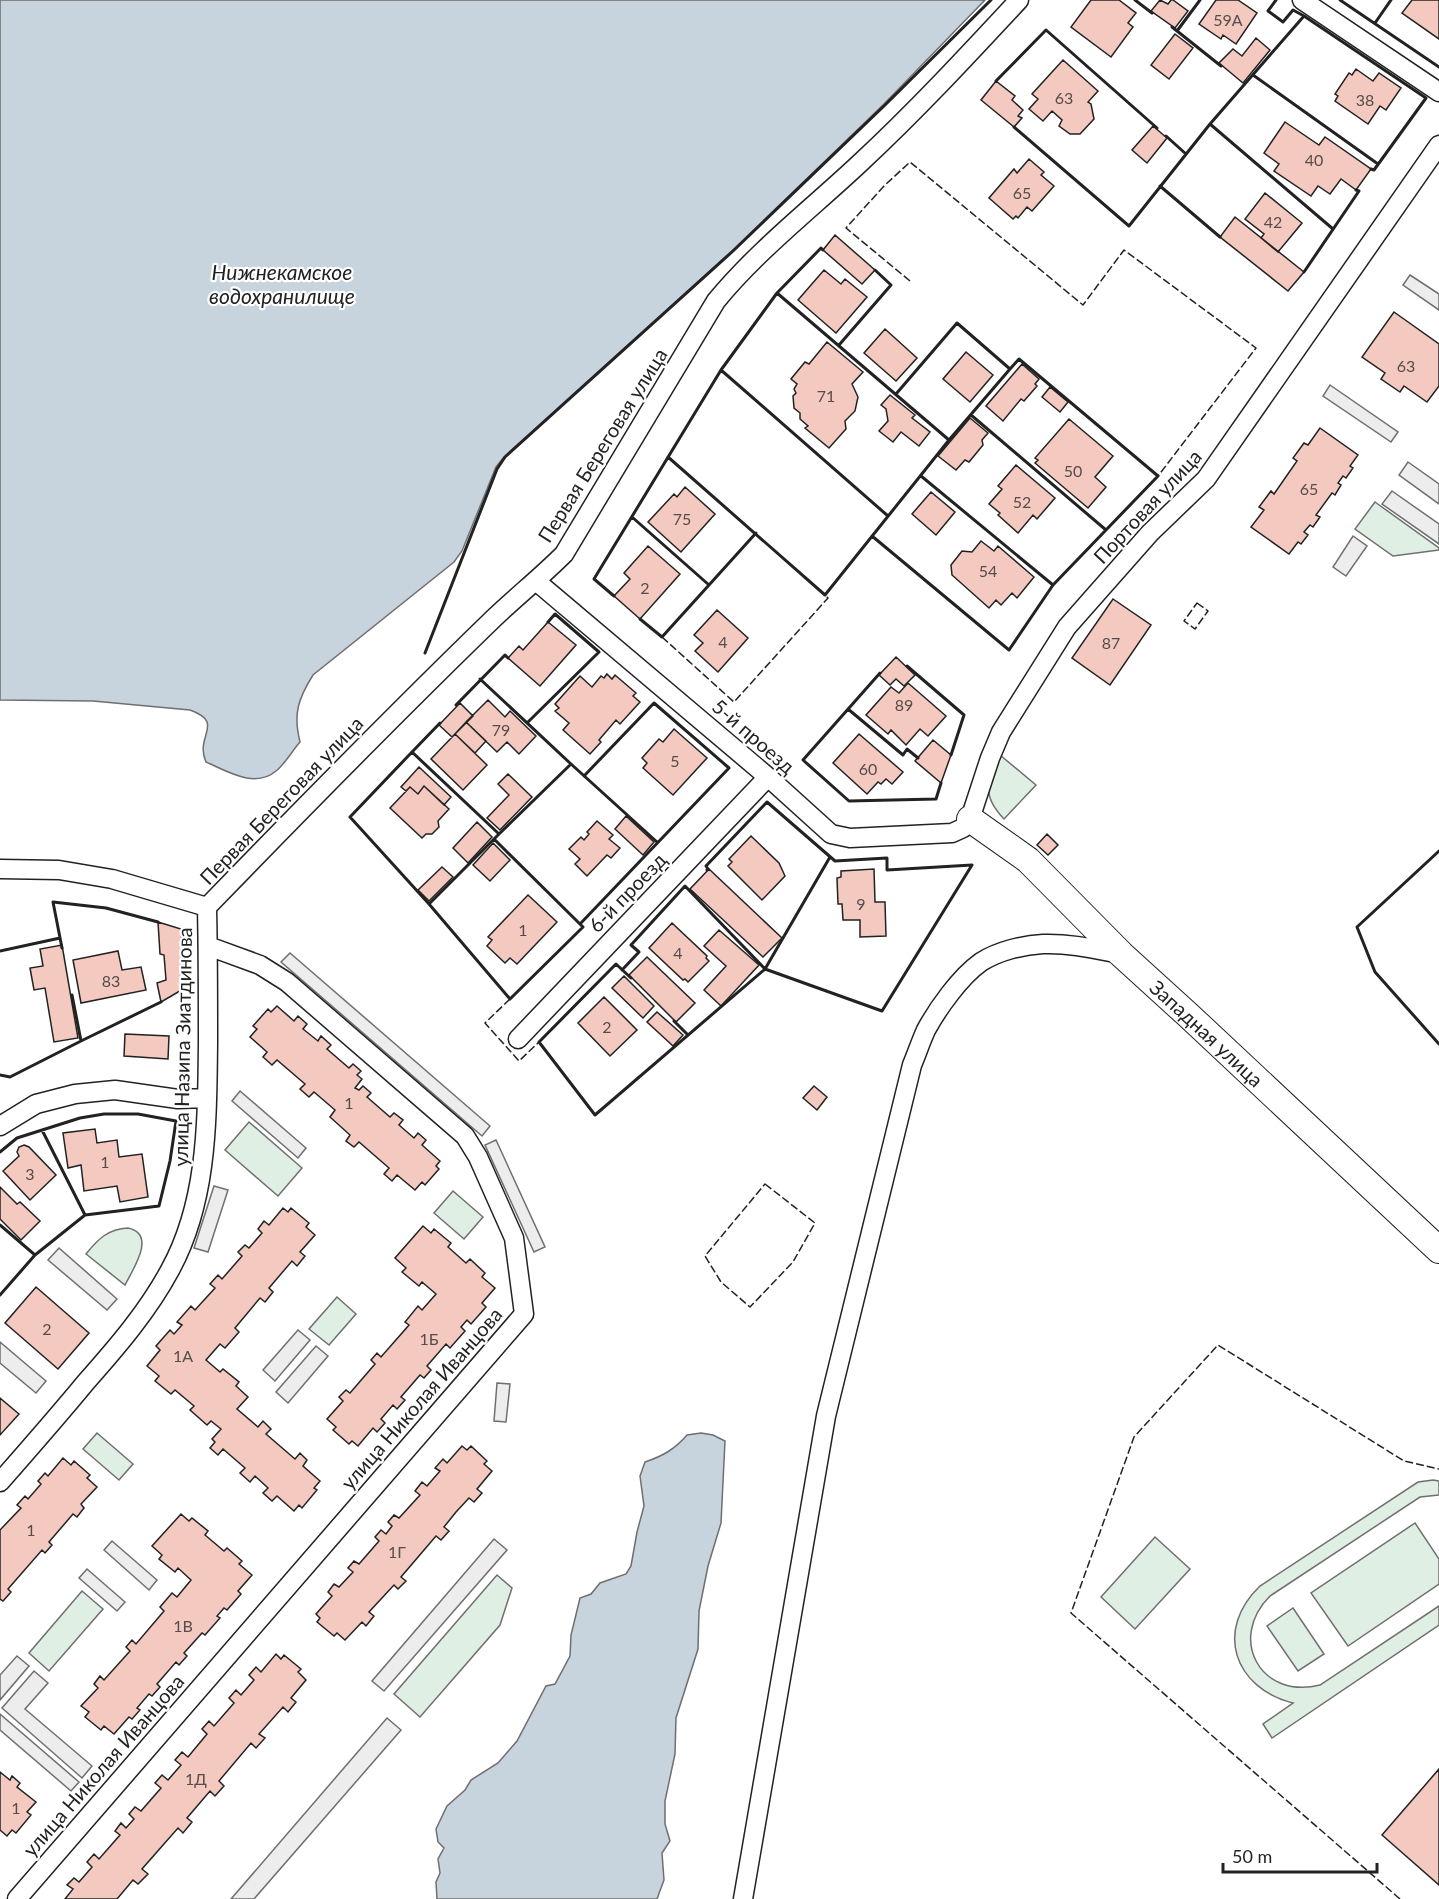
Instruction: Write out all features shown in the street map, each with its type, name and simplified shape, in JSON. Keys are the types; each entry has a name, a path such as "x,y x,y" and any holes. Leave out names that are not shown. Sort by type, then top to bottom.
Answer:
{"street":[{"name":"Первая Береговая улица","path":"0,869 60,870 112,879 207,908 320,790 495,617 564,554 716,301 736,277 860,163 1019,0"},
{"path":"1302,0 1439,92"},
{"name":"Портовая улица","path":"970,819 1001,732 1067,627 1150,533 1206,479 1439,145"},
{"name":"5-й проезд","path":"536,581 768,777 831,834 850,838 952,833 963,828 970,819"},
{"name":"6-й проезд","path":"518,1039 768,777"},
{"name":"Западная улица","path":"970,819 1028,860 1121,954 1439,1250"},
{"name":"улица Назипа Зиатдинова","path":"0,1482 123,1340 152,1301 183,1243 197,1198 203,1161 207,1098 207,908"},
{"path":"743,1899 826,1416 909,1076 919,1048 939,1008 961,982 981,963 1006,951 1041,944 1073,945 1121,954"},
{"name":"улица Николая Иванцова","path":"17,1899 524,1314 514,1238 475,1152 465,1136 288,982 261,965 208,946"},
{"path":"0,1126 36,1104 75,1094 115,1090 178,1099 207,1098"}],"green space":[{"path":"1375,502 1439,550 1393,556 1355,529"},
{"path":"1000,755 1036,785 1004,819 989,795 989,781"},
{"path":"249,1122 302,1168 278,1196 225,1150"},
{"path":"453,1191 483,1217 464,1239 434,1213"},
{"path":"128,1228 137,1232 142,1244 137,1262 125,1285 86,1254 104,1236 115,1230"},
{"path":"337,1297 356,1314 329,1345 309,1329"},
{"path":"97,1433 133,1464 119,1480 83,1449"},
{"path":"1439,1481 1439,1495 1420,1497 1270,1596 1257,1613 1251,1630 1251,1647 1257,1662 1267,1675 1281,1683 1299,1687 1320,1685 1439,1606 1439,1625 1272,1738 1263,1724 1293,1703 1256,1685 1245,1671 1237,1655 1235,1638 1237,1621 1246,1603 1260,1586 1418,1482"},
{"path":"1415,1523 1439,1559 1439,1584 1348,1646 1311,1593"},
{"path":"1155,1537 1190,1569 1135,1629 1101,1597"},
{"path":"497,1575 512,1588 500,1625 420,1717 394,1694"},
{"path":"82,1591 103,1609 49,1671 29,1653"},
{"path":"1293,1608 1324,1654 1298,1671 1267,1626"}],"shaded area":[{"path":"1410,275 1439,294 1439,310 1403,285"},
{"path":"1330,385 1398,432 1391,442 1323,396"},
{"path":"1408,462 1439,484 1439,504 1399,475"},
{"path":"1392,491 1439,524 1439,544 1382,504"},
{"path":"1353,536 1367,546 1346,576 1333,567"},
{"path":"290,953 490,1126 482,1136 281,962"},
{"path":"240,1091 306,1148 298,1158 232,1101"},
{"path":"496,1140 545,1247 534,1252 485,1145"},
{"path":"214,1186 228,1190 208,1252 194,1248"},
{"path":"59,1248 117,1299 107,1310 48,1260"},
{"path":"298,1330 310,1340 275,1381 263,1370"},
{"path":"0,1342 46,1381 36,1393 0,1363"},
{"path":"316,1346 328,1356 288,1403 276,1392"},
{"path":"497,1383 510,1384 506,1422 494,1421"},
{"path":"494,1539 507,1550 384,1691 372,1681"},
{"path":"112,1541 157,1580 149,1590 104,1550"},
{"path":"87,1569 125,1602 117,1611 79,1578"},
{"path":"17,1656 29,1666 0,1700 0,1675"},
{"path":"34,1671 48,1683 25,1709 92,1766 82,1778 2,1708"},
{"path":"0,1714 79,1782 71,1791 0,1730"},
{"path":"387,1718 401,1730 254,1899 231,1899"}],"water":[{"name":"Нижнекамское водохранилище","path":"0,0 985,0 884,104 733,250 504,457 496,467 462,551 454,562 313,675 298,707 297,723 300,742 276,771 268,776 250,778 232,774 206,762 203,753 208,725 201,715 190,710 93,701 0,700"},
{"path":"701,1433 713,1435 725,1441 721,1523 708,1566 699,1611 698,1649 676,1718 675,1754 665,1801 665,1824 670,1841 662,1853 664,1880 657,1899 437,1899 436,1882 440,1873 438,1859 444,1848 438,1842 436,1829 447,1806 465,1790 471,1780 498,1763 517,1741 546,1686 555,1684 570,1656 571,1635 580,1598 591,1594 600,1583 626,1574 631,1566 644,1506 640,1476 645,1462 668,1452 687,1435"}],"building":[{"path":"1091,0 1119,0 1136,13 1128,23 1133,27 1111,57 1071,27"},
{"path":"1160,0 1168,4 1173,0 1188,11 1175,28 1151,11"},
{"path":"1216,0 1238,0 1257,13 1236,44 1223,35 1221,39 1199,24"},
{"path":"1412,0 1439,0 1439,39 1402,13"},
{"path":"1175,34 1193,48 1169,79 1151,65"},
{"path":"1256,38 1270,50 1243,83 1219,63 1233,49 1242,56"},
{"path":"1063,60 1098,91 1088,102 1091,104 1094,119 1080,134 1070,134 1059,126 1062,120 1052,111 1043,121 1029,109 1038,99 1032,94"},
{"path":"1356,69 1373,81 1379,73 1401,88 1386,110 1380,106 1368,124 1335,101 1338,96 1335,94 1349,73 1352,75"},
{"path":"996,81 1015,96 1012,100 1023,110 1018,116 1022,118 1014,127 981,100"},
{"path":"1285,122 1319,145 1325,137 1371,169 1356,190 1341,179 1330,194 1318,186 1311,196 1274,171 1279,164 1264,153"},
{"path":"1153,126 1167,138 1147,163 1132,150"},
{"path":"1029,159 1044,172 1041,175 1054,186 1032,211 1027,207 1018,218 1016,216 1013,219 989,198 1014,169 1017,173"},
{"path":"1265,193 1302,223 1278,252 1261,238 1264,234 1245,219"},
{"path":"1235,217 1304,272 1288,291 1220,237"},
{"path":"835,235 875,270 862,284 823,250"},
{"path":"824,270 841,284 845,279 867,297 836,333 798,300"},
{"path":"1394,312 1439,344 1439,386 1427,402 1404,386 1400,392 1381,379 1385,373 1362,357"},
{"path":"885,329 917,358 896,381 864,353"},
{"path":"827,342 863,372 852,384 858,397 855,411 845,421 846,429 829,448 805,428 808,426 800,419 800,413 794,408 793,396 796,393 794,389 797,384 791,379 805,362 809,364"},
{"path":"966,352 993,375 970,402 943,379"},
{"path":"1022,364 1039,379 1035,384 1037,386 1024,401 1021,399 1003,421 986,406"},
{"path":"1050,387 1068,402 1060,412 1042,397"},
{"path":"890,395 915,415 912,418 930,432 919,446 901,432 893,442 879,431 888,421 886,409 881,405"},
{"path":"970,418 988,433 982,440 983,445 969,462 965,460 956,470 938,456"},
{"path":"1069,419 1113,456 1095,477 1106,487 1088,508 1035,463 1038,460 1035,458"},
{"path":"1320,428 1358,455 1350,466 1353,468 1346,478 1343,476 1338,483 1341,485 1335,495 1332,493 1316,515 1320,517 1313,527 1310,525 1304,532 1308,535 1301,544 1298,542 1289,554 1251,527 1264,510 1259,507 1271,491 1274,494 1297,461 1293,458 1304,443 1308,445"},
{"path":"1016,465 1055,498 1037,519 1033,515 1018,533 989,504 1002,489 998,486"},
{"path":"685,487 715,514 681,552 648,522 674,494 677,497"},
{"path":"931,492 955,512 936,535 912,514"},
{"path":"981,541 994,551 998,546 1034,577 1017,598 1012,593 1001,605 996,600 989,608 952,575 951,565 962,551 972,552"},
{"path":"648,546 680,574 640,619 614,596 630,579 624,573"},
{"path":"1113,599 1151,625 1110,685 1072,658"},
{"path":"717,610 748,638 718,672 695,651 703,643 694,635"},
{"path":"548,622 576,645 540,686 508,658 519,646 523,650"},
{"path":"896,657 915,675 904,686 896,679 890,685 879,675"},
{"path":"607,674 612,679 615,675 636,693 633,696 640,702 620,724 616,720 590,754 563,730 569,723 555,711 559,708 555,704 580,676 592,687 601,676 604,678"},
{"path":"908,683 946,716 928,736 920,729 906,745 891,730 888,734 866,715 891,687 899,693"},
{"path":"488,700 505,717 510,711 536,736 519,754 507,742 497,752 466,722"},
{"path":"460,703 473,716 452,737 439,725"},
{"path":"466,722 486,741 475,753 455,734"},
{"path":"674,729 707,758 673,795 643,768 647,763 642,758 659,739 663,742"},
{"path":"455,734 487,765 463,790 431,759"},
{"path":"859,734 903,772 892,784 886,779 881,784 878,782 867,794 833,763"},
{"path":"933,740 951,755 941,783 915,761"},
{"path":"419,767 451,797 444,805 424,786 418,794 410,787 406,791 401,787"},
{"path":"508,774 532,797 500,830 487,818 509,795 498,784"},
{"path":"424,786 449,809 438,821 439,827 432,834 426,834 422,838 390,808 410,787 418,794"},
{"path":"626,816 654,842 643,855 615,829"},
{"path":"597,821 613,835 609,839 620,848 611,858 607,855 587,876 575,864 580,859 569,849 581,837 584,840 589,834 587,832"},
{"path":"477,822 492,837 468,863 453,848"},
{"path":"1047,834 1058,845 1048,855 1037,845"},
{"path":"751,836 779,863 785,876 762,900 728,866 732,862 729,859"},
{"path":"493,843 510,860 490,881 473,865"},
{"path":"442,867 453,877 429,901 418,890"},
{"path":"709,869 782,938 763,957 690,889"},
{"path":"874,869 875,902 885,902 886,936 860,937 860,920 843,920 842,904 838,904 837,878 841,877 841,871"},
{"path":"528,895 557,922 517,964 510,958 505,963 487,946 492,940 488,937"},
{"path":"158,922 181,929 185,988 161,1002 157,983 166,980 164,955 160,954"},
{"path":"672,923 707,956 709,961 688,982 649,948"},
{"path":"719,930 759,965 721,1006 704,990 726,966 704,946"},
{"path":"62,945 78,1038 54,1042 45,988 34,990 30,968 43,966 40,949"},
{"path":"118,951 122,970 141,967 146,990 81,1003 73,960"},
{"path":"647,957 695,1003 676,1022 629,975"},
{"path":"624,976 654,1006 643,1018 612,988"},
{"path":"604,997 637,1030 610,1056 578,1023"},
{"path":"277,1006 294,1021 298,1016 307,1024 303,1029 318,1041 321,1036 331,1045 327,1049 349,1068 353,1064 361,1071 357,1075 362,1079 355,1088 359,1090 363,1086 371,1093 367,1097 390,1117 394,1113 403,1120 399,1125 414,1138 418,1133 426,1140 422,1145 440,1161 436,1166 439,1169 425,1185 422,1182 415,1190 397,1175 392,1181 384,1174 389,1168 359,1142 354,1147 346,1141 350,1135 330,1117 335,1110 314,1092 309,1097 300,1089 305,1084 277,1060 272,1065 263,1057 267,1052 250,1037 257,1029 253,1026 268,1009 271,1012"},
{"path":"657,1012 683,1035 673,1046 647,1022"},
{"path":"125,1034 169,1036 168,1059 124,1056"},
{"path":"814,1086 827,1097 817,1110 803,1098"},
{"path":"95,1129 97,1143 117,1140 119,1157 142,1154 148,1197 120,1202 117,1186 84,1191 81,1165 68,1168 63,1133"},
{"path":"24,1145 29,1147 56,1175 30,1200 3,1171 19,1156 17,1152 19,1147"},
{"path":"0,1187 17,1204 20,1202 40,1221 21,1240 0,1219"},
{"path":"283,1208 288,1212 291,1208 309,1223 306,1227 315,1235 300,1252 305,1256 297,1266 292,1261 269,1288 273,1292 265,1302 260,1298 235,1328 239,1332 225,1348 220,1344 206,1360 220,1372 223,1369 239,1382 236,1386 248,1397 237,1409 258,1427 263,1421 271,1429 266,1434 295,1459 300,1453 307,1460 303,1466 320,1481 314,1488 317,1490 302,1508 299,1505 294,1511 277,1496 272,1501 263,1493 268,1488 255,1476 250,1482 240,1473 245,1468 223,1449 218,1455 210,1448 215,1442 212,1439 221,1429 211,1421 207,1425 190,1410 194,1406 175,1390 171,1394 155,1381 159,1376 147,1366 160,1350 156,1346 170,1330 174,1334 182,1325 177,1322 191,1306 195,1310 215,1288 210,1284 218,1275 222,1279 242,1256 238,1252 245,1245 249,1248 262,1233 258,1229 264,1221 269,1225"},
{"path":"423,1226 431,1233 434,1229 451,1243 448,1247 466,1263 470,1259 485,1273 482,1277 495,1288 482,1303 486,1307 471,1324 467,1320 461,1327 465,1331 450,1348 446,1344 427,1366 431,1370 424,1378 420,1375 401,1397 405,1400 397,1409 393,1405 381,1419 385,1423 377,1432 373,1428 358,1446 352,1441 349,1444 333,1430 336,1427 327,1419 343,1401 339,1397 346,1390 350,1393 375,1364 371,1360 377,1353 381,1357 409,1325 405,1322 418,1306 422,1310 436,1294 422,1282 419,1286 402,1272 406,1268 395,1258"},
{"path":"36,1287 89,1333 58,1369 5,1323"},
{"path":"0,1398 19,1414 0,1435"},
{"path":"462,1446 467,1450 471,1446 487,1461 484,1464 492,1471 477,1489 482,1493 474,1502 469,1498 456,1512 444,1527 449,1531 441,1540 436,1536 401,1577 406,1581 398,1589 394,1585 369,1612 374,1616 366,1626 362,1622 345,1640 337,1633 334,1636 317,1622 320,1618 316,1614 332,1596 328,1592 334,1584 339,1587 353,1572 348,1568 354,1561 359,1564 379,1541 375,1537 381,1530 386,1534 392,1526 388,1522 394,1515 399,1518 420,1495 415,1491 422,1482 427,1486 440,1471 435,1468 443,1459 447,1463"},
{"path":"63,1458 71,1465 74,1461 90,1475 87,1478 97,1487 81,1504 84,1508 77,1517 73,1514 49,1542 52,1545 45,1553 42,1550 8,1589 11,1592 3,1601 0,1599 0,1530 21,1508 17,1505 25,1496 28,1499 41,1484 38,1481 45,1473 48,1476"},
{"path":"181,1514 189,1521 192,1518 208,1531 205,1535 224,1551 227,1548 242,1561 239,1564 252,1575 238,1591 241,1594 227,1610 224,1608 217,1616 220,1618 205,1635 202,1633 184,1653 187,1656 179,1665 176,1662 157,1684 160,1687 152,1696 149,1694 137,1708 140,1710 132,1719 129,1717 114,1734 104,1726 101,1730 85,1717 89,1712 81,1706 98,1688 94,1684 100,1676 104,1680 130,1651 126,1647 132,1640 136,1644 164,1611 160,1607 172,1593 177,1597 191,1580 178,1568 175,1572 159,1559 162,1555 152,1546"},
{"path":"276,1654 281,1659 284,1655 301,1669 298,1672 306,1680 291,1698 296,1702 288,1712 283,1707 259,1734 265,1738 256,1748 251,1743 219,1781 224,1786 215,1796 210,1791 187,1818 192,1822 183,1833 178,1828 142,1869 148,1874 138,1884 133,1880 117,1899 65,1899 73,1889 67,1885 74,1878 79,1882 92,1867 87,1862 94,1854 99,1859 120,1835 115,1831 121,1823 126,1828 134,1819 129,1814 135,1807 141,1811 161,1788 155,1783 162,1775 168,1780 181,1765 175,1760 182,1752 188,1757 207,1734 202,1729 209,1721 214,1726 234,1703 229,1698 236,1690 241,1695 254,1680 249,1675 256,1667 261,1672"},
{"path":"1439,1769 1439,1885 1382,1835"},
{"path":"0,1772 10,1780 12,1776 20,1783 17,1787 36,1802 27,1812 31,1815 16,1833 12,1830 7,1836 0,1830"}],"fence":[{"path":"910,281 846,228 884,186 910,162 1083,305 1124,250 1256,348 1158,476"},
{"path":"662,637 734,702 828,598 825,595"},
{"path":"1197,603 1208,611 1195,629 1184,621 1197,603"},
{"path":"510,999 485,1023 519,1061 539,1042"},
{"path":"765,1184 815,1223 793,1262 750,1307 721,1282 705,1256 765,1184"},
{"path":"1400,1899 1071,1613 1134,1437 1218,1345 1404,1461 1439,1469"}],"wall":[{"path":"425,653 497,469 505,457 733,251 991,0"},
{"path":"1135,0 1152,13"},
{"path":"1177,31 1200,0"},
{"path":"1276,0 1268,11 1283,22 1293,10 1304,16"},
{"path":"1340,0 1439,67"},
{"path":"1375,23 1391,0"},
{"path":"1014,127 1129,226 1210,124 1304,16 1426,98 1374,170 1371,169"},
{"path":"1172,27 1221,66"},
{"path":"996,81 1046,30 1157,128"},
{"path":"1253,75 1378,164"},
{"path":"1210,124 1333,229"},
{"path":"1166,136 1186,154"},
{"path":"1160,186 1220,237"},
{"path":"1304,272 1359,191 1356,190"},
{"path":"614,596 594,579 721,370 777,293 821,248 823,250"},
{"path":"839,345 891,285 875,270"},
{"path":"777,293 949,440 1010,369 957,323 896,394"},
{"path":"872,536 1009,650 1053,585 1158,476 1019,359 1010,369"},
{"path":"721,370 888,516"},
{"path":"971,415 1106,530"},
{"path":"668,457 825,595 949,440"},
{"path":"921,476 1053,585"},
{"path":"632,517 709,585"},
{"path":"640,619 662,637 756,533"},
{"path":"527,723 599,652 555,614 548,622"},
{"path":"456,705 505,655 508,658"},
{"path":"907,666 964,715 951,755"},
{"path":"880,673 803,760 849,801 936,799 941,783"},
{"path":"480,679 571,764"},
{"path":"580,924 729,768 654,703 584,776"},
{"path":"848,709 903,755 907,749 918,758"},
{"path":"412,752 440,723"},
{"path":"429,904 499,834 412,752 350,817 429,904 510,999 583,927 494,839"},
{"path":"499,834 571,764 657,842"},
{"path":"622,970 639,952 631,945 685,886 765,969 882,1011 972,865 887,870 887,858 835,861 767,802 706,866 707,870"},
{"path":"1439,851 1357,927 1375,972 1439,1044"},
{"path":"631,978 616,964 539,1042 595,1115 765,969 830,857"},
{"path":"62,948 53,902 106,908 158,922"},
{"path":"0,951 60,938"},
{"path":"72,995 81,1041 161,1002"},
{"path":"674,1021 688,1035"},
{"path":"0,1075 10,1077 81,1041"},
{"path":"0,1152 17,1138 80,1118 104,1114 138,1114 176,1121 170,1161 159,1206 85,1215 35,1255"},
{"path":"42,1130 85,1215"},
{"path":"0,1225 35,1255 0,1295"}]}
